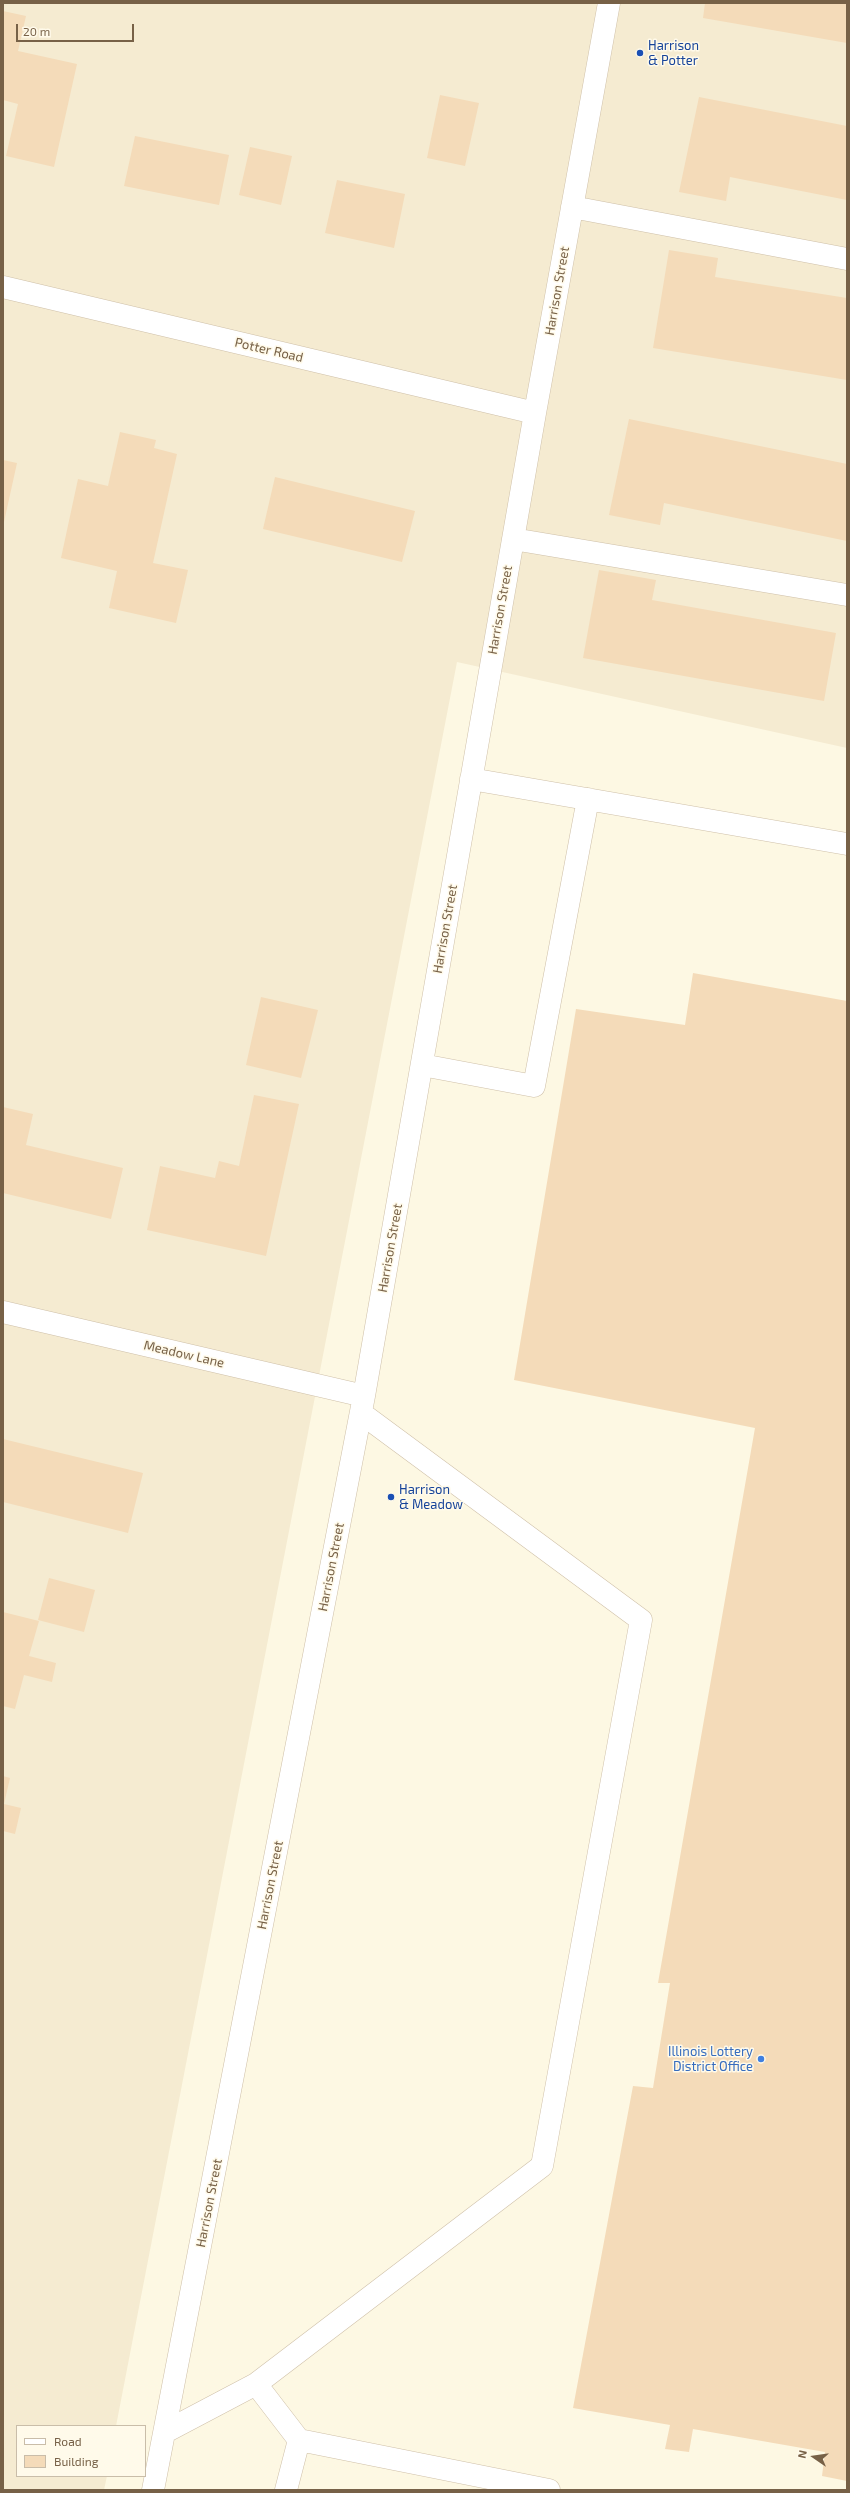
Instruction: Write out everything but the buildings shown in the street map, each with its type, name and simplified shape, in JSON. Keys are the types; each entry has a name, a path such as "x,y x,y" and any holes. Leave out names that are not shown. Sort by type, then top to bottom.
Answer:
{"street":[{"name":"Harrison Street","path":"154,2490 363,1404 534,412 609,3"},
{"path":"572,207 847,258"},
{"name":"Potter Road","path":"3,287 534,412"},
{"path":"513,539 847,595"},
{"path":"471,779 847,844"},
{"path":"422,1064 534,1086 588,799"},
{"name":"Meadow Lane","path":"3,1312 363,1404"},
{"path":"165,2432 256,2384 542,2166 641,1620 363,1404"},
{"path":"256,2384 299,2440 549,2490"},
{"path":"286,2490 299,2440"}],"shaded area":[{"path":"3,3 847,3 847,748 457,662 116,2425 16,2425 16,2477 107,2477 104,2490 3,2490"}],"place":[{"name":"Harrison & Potter","path":"640,53"},
{"name":"Harrison & Meadow","path":"391,1497"},
{"name":"Illinois Lottery District Office","path":"761,2059"}]}
